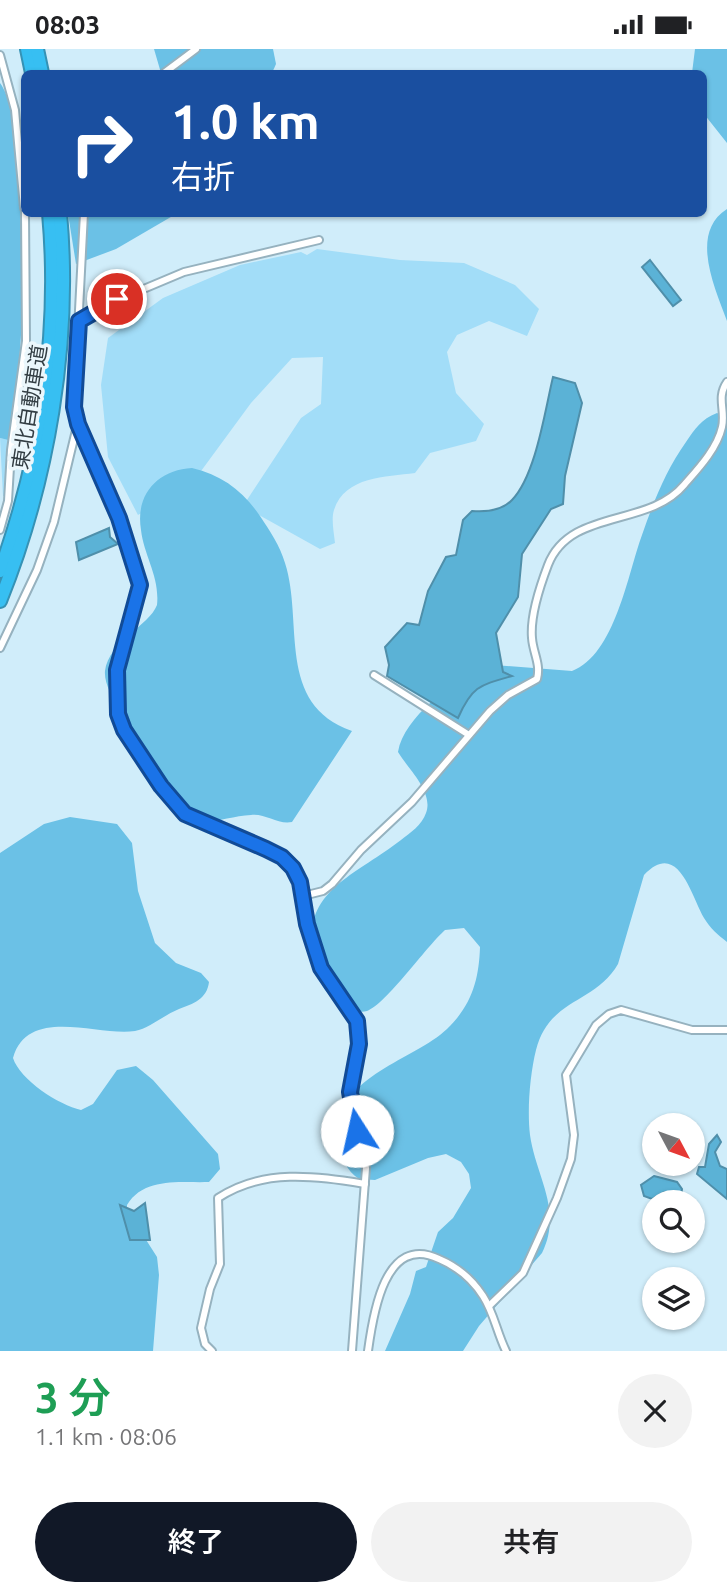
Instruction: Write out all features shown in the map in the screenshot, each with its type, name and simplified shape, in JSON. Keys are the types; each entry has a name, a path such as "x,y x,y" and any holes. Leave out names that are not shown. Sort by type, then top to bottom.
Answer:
{"highway":[{"path":"27,49 31,70"},
{"path":"37,49 41,70"},
{"name":"東北自動車道","path":"0,571 26,486 45,383 52,276 49,217"},
{"name":"東北自動車道","path":"0,601 36,488 55,384 62,298 60,217"}],"street":[{"path":"168,70 196,49"},
{"path":"0,55 15,110 21,171"},
{"path":"0,530 8,501 11,450 26,341 25,217"},
{"path":"84,217 74,407 78,424 119,518 140,585 117,670 118,714 124,730 179,808 282,857 293,868 321,968 357,1021 359,1044 350,1092 366,1168 352,1351"},
{"path":"79,321 96,309 184,272 319,240"},
{"path":"303,896 323,891 332,884 361,850 412,802 501,700 537,679 538,664 532,642 532,625 545,575 559,544 578,531 659,505 678,493 719,435 723,420 720,396 727,382"},
{"path":"0,648 37,570 54,522 78,424"},
{"path":"0,500 8,501"},
{"path":"374,675 469,735"},
{"path":"489,1306 523,1273 557,1198 571,1160 574,1135 566,1075 596,1025 609,1014 621,1010 687,1029 727,1030"},
{"path":"212,1351 205,1344 201,1328 209,1289 220,1264 218,1198 280,1175 318,1176 365,1184"},
{"path":"368,1351 373,1318 388,1275 398,1259 412,1253 434,1256 451,1264 469,1278 489,1306 506,1351"}],"shaded area":[{"path":"154,49 273,49 276,64 273,70 160,70"},
{"path":"695,49 727,49 727,143 707,118 707,70 692,70"},
{"path":"0,83 11,110 18,150 24,257 19,365 14,409 8,440 0,438"},
{"path":"727,209 727,321 708,262 707,246 709,232 716,219"},
{"path":"68,217 171,217 116,249 76,264"},
{"path":"317,249 400,260 464,263 515,285 539,309 527,336 489,321 457,335 447,352 456,393 484,424 476,441 430,453 415,473 368,480 347,490 339,499 333,514 335,543 320,549 243,506 301,418 321,404 323,357 292,358 251,403 193,482 138,515 108,457 101,385 108,338 163,298 240,265 301,252 307,255"},
{"path":"650,260 681,300 673,306 642,267"},
{"path":"553,377 575,383 582,403 565,476 563,504 551,509 522,554 518,597 496,633 503,672 512,676 478,688 468,699 458,718 387,676 389,665 385,647 407,623 419,625 428,591 446,557 456,555 463,520 472,511 503,507 520,489 533,459"},
{"path":"15,413 7,496 3,496 0,438 8,440"},
{"path":"717,413 727,418 727,942 706,922 682,874 674,867 666,863 656,866 644,875 618,964 597,987 551,1020 542,1033 536,1050 529,1115 533,1150 549,1208 548,1237 542,1253 479,1326 463,1351 385,1351 410,1294 416,1271 426,1267 438,1232 453,1218 471,1188 469,1174 461,1162 446,1154 428,1158 375,1180 359,1179 347,1168 343,1159 339,1143 339,1121 347,1102 360,1087 376,1074 432,1041 456,1020 463,1011 476,981 480,947 464,928 445,930 385,998 367,1011 352,1010 331,996 317,973 312,946 313,924 319,906 330,891 408,835 424,817 428,805 423,789 398,752 410,726 431,702 481,664 572,671 587,662 599,648 618,611 646,523 666,475 696,429 703,421"},
{"path":"192,468 213,475 239,492 271,533 283,557 290,586 297,659 302,682 312,702 328,718 352,731 292,822 256,815 199,821 182,817 174,811 162,795 144,747 114,700 106,680 108,660 114,651 153,613 157,605 156,585 141,530 140,517 146,495 159,479 169,473"},
{"path":"109,528 110,537 118,544 79,560 76,542"},
{"path":"70,817 117,824 132,843 138,891 155,943 176,963 201,973 209,982 199,1000 141,1029 120,1032 49,1028 33,1032 21,1042 13,1058 23,1075 41,1090 62,1103 81,1110 93,1104 117,1070 136,1066 153,1080 218,1154 220,1169 209,1182 175,1182 153,1186 134,1196 127,1205 127,1210 157,1257 159,1275 153,1351 0,1351 0,853 44,824"},
{"path":"717,1135 721,1142 715,1152 720,1166 727,1169 727,1199 699,1176 705,1176 709,1144"},
{"path":"654,1176 677,1182 682,1189 642,1190 641,1185"},
{"path":"145,1203 150,1240 130,1240 120,1205 134,1211"}],"route":[{"path":"117,299 79,321 74,407 78,424 119,518 137,568 140,585 117,670 118,714 124,730 161,786 185,814 282,857 293,868 300,882 307,924 321,968 357,1021 357,1069 350,1092 357,1131"}]}
